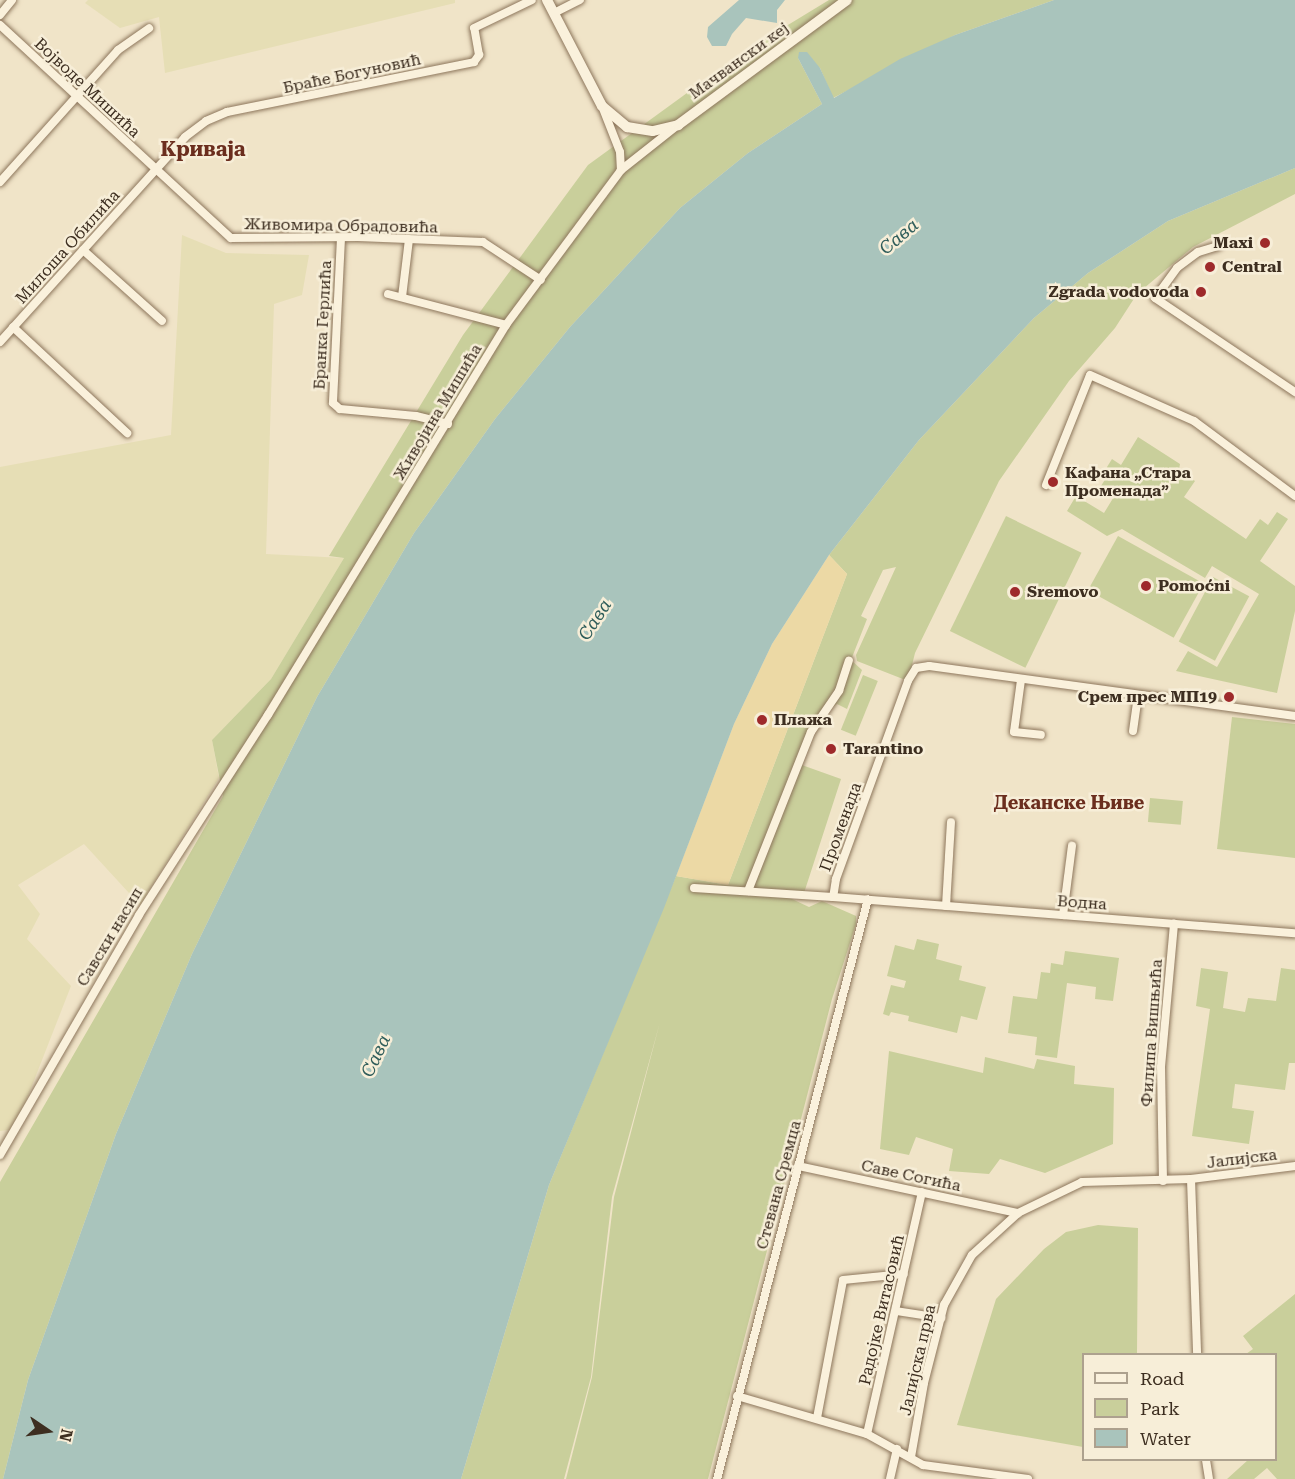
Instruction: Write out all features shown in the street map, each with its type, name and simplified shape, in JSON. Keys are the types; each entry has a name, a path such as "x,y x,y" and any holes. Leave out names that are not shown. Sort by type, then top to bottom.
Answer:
{"street":[{"path":"0,15 12,0"},
{"name":"Браће Богуновић","path":"156,171 185,136 206,121 227,112 474,62 479,55 474,28 532,0"},
{"path":"547,0 602,106 620,152 621,170"},
{"path":"554,12 580,0"},
{"name":"Мачвански кеј","path":"678,125 847,0"},
{"name":"Војводе Мишића","path":"0,25 156,171"},
{"path":"2,176 77,98 118,50 149,28"},
{"path":"602,106 627,127 641,131 678,125"},
{"name":"Живојина Мишића","path":"250,737 448,424 506,325 621,170 678,125"},
{"name":"Живомира Обрадовића","path":"156,171 231,238 410,239 483,242 541,280"},
{"name":"Милоша Обилића","path":"0,342 156,171"},
{"name":"Бранка Герлића","path":"341,238 333,403 340,409 416,416 448,424"},
{"path":"402,297 410,239"},
{"path":"1218,246 1203,250 1177,268 1155,294 1156,299 1295,392"},
{"path":"83,250 162,321"},
{"path":"388,294 506,325"},
{"path":"14,327 127,433"},
{"path":"1046,485 1090,375 1194,421 1295,496"},
{"path":"748,891 811,732 838,691 849,661"},
{"name":"Променада","path":"868,898 833,897 836,879 908,681 916,668 929,666 1021,680"},
{"path":"1041,735 1014,732 1021,680 1295,716"},
{"path":"1133,731 1138,696"},
{"name":"Савски насип","path":"0,1155 133,925 250,737"},
{"path":"946,906 951,822"},
{"path":"1063,915 1072,846"},
{"path":"694,888 833,897"},
{"name":"Водна","path":"868,898 1295,933"},
{"name":"Стевана Сремца","path":"717,1479 868,898"},
{"name":"Филипа Вишњића","path":"1163,1181 1161,1067 1174,924"},
{"name":"Саве Согића","path":"798,1166 1018,1213"},
{"name":"Јалијска","path":"1191,1179 1295,1166"},
{"path":"1191,1179 1197,1353"},
{"name":"Јалијска прва","path":"911,1457 941,1318 972,1255 1018,1213 1082,1182 1191,1179"},
{"name":"Радојке Витасовић","path":"867,1434 922,1192"},
{"path":"817,1418 843,1280 904,1274"},
{"path":"896,1311 941,1318"},
{"path":"737,1396 867,1434 923,1465 962,1475 1028,1479"},
{"path":"890,1479 897,1449"},
{"path":"1206,1461 1210,1479"}],"shaded area":[{"path":"88,0 455,0 455,3 165,73 159,17 120,28 85,3"},
{"path":"182,235 226,253 309,255 302,295 274,304 266,554 344,558 271,679 212,740 219,778 140,905 84,844 18,885 40,914 27,939 71,986 15,1129 0,1131 0,467 171,435"}],"green space":[{"path":"829,0 1054,0 955,35 833,98 820,68 798,58 822,104 748,153 680,208 570,327 495,419 414,533 317,697 192,954 116,1134 28,1380 3,1479 0,1479 0,1182 223,796 212,740 271,679 344,558 329,556 463,335 588,165 742,53"},
{"path":"1295,168 1295,194 1193,247 1137,294 1115,328 1069,381 999,481 915,653 908,681 857,661 856,655 896,567 883,570 861,616 867,619 851,660 862,670 847,709 837,704 817,718 799,764 841,779 804,893 775,891 809,907 822,901 856,916 856,924 832,999 708,1479 566,1479 592,1377 614,1197 660,1022 612,1197 591,1377 564,1479 461,1479 549,1185 676,876 728,885 847,574 829,555 919,440 1034,318 1088,273 1168,221"},
{"path":"1138,437 1180,464 1179,470 1195,481 1184,497 1246,539 1260,519 1268,525 1277,512 1288,519 1260,561 1295,586 1295,611 1277,693 1176,671 1188,651 1217,667 1259,594 1212,566 1205,578 1122,529 1107,536 1067,511 1076,496 1104,513 1115,495 1101,486 1111,470 1107,467 1112,459 1121,465"},
{"name":"Sremovo","path":"1006,516 1081,553 1025,668 950,631"},
{"name":"Pomoćni","path":"1118,536 1204,584 1174,638 1088,590"},
{"path":"1213,577 1249,596 1215,661 1179,641"},
{"path":"863,675 878,681 856,736 841,730"},
{"path":"1232,717 1295,724 1295,858 1217,849"},
{"path":"1150,798 1183,801 1181,825 1148,822"},
{"path":"917,939 939,944 936,959 962,966 959,980 986,987 977,1020 961,1016 957,1033 908,1021 909,1016 891,1012 889,1016 883,1014 891,985 904,988 906,981 887,976 895,945 914,950"},
{"path":"1065,951 1119,958 1113,1001 1095,999 1096,987 1067,983 1057,1058 1035,1055 1037,1037 1008,1033 1013,996 1037,999 1041,972 1050,973 1051,963 1063,965"},
{"path":"1201,968 1228,972 1223,1008 1245,1012 1248,998 1276,1001 1281,968 1295,970 1295,1063 1289,1063 1285,1090 1235,1084 1232,1108 1254,1111 1249,1144 1192,1136 1210,1009 1196,1006"},
{"path":"889,1051 983,1073 985,1057 1034,1069 1037,1059 1075,1066 1074,1084 1114,1088 1113,1144 1045,1173 1000,1159 989,1174 949,1171 953,1149 916,1137 909,1155 880,1149"},
{"path":"1098,1225 1138,1228 1137,1353 1082,1353 1082,1447 957,1425 996,1299 1044,1249 1066,1232"},
{"path":"1295,1294 1295,1479 1277,1479 1267,1468 1254,1479 1227,1479 1247,1461 1277,1461 1277,1353 1247,1353 1253,1349 1243,1336"}],"sand":[{"name":"Плажа","path":"829,555 847,574 728,885 676,876 734,724 772,644"}],"water":[{"path":"739,0 785,0 777,10 777,23 746,18 732,34 726,46 712,46 707,37 708,27"},
{"name":"Сава","path":"1054,0 1295,0 1295,168 1168,221 1088,273 1034,318 919,440 829,555 772,644 734,724 664,908 549,1185 461,1479 3,1479 28,1380 116,1134 192,954 317,697 414,533 495,419 570,327 680,208 748,153 822,104 798,58 799,52 807,52 820,68 834,98 900,59 955,35"}],"place":[{"name":"Maxi","path":"1265,243"},
{"name":"Central","path":"1210,267"},
{"name":"Zgrada vodovoda","path":"1201,292"},
{"name":"Кафана „Стара Променада”","path":"1053,482"},
{"name":"Pomoćni","path":"1146,586"},
{"name":"Sremovo","path":"1015,592"},
{"name":"Срем прес МП19","path":"1229,697"},
{"name":"Плажа","path":"762,720"},
{"name":"Tarantino","path":"831,749"}],"district":[{"name":"Криваја","path":"203,149"},
{"name":"Деканске Њиве","path":"1069,803"}]}
